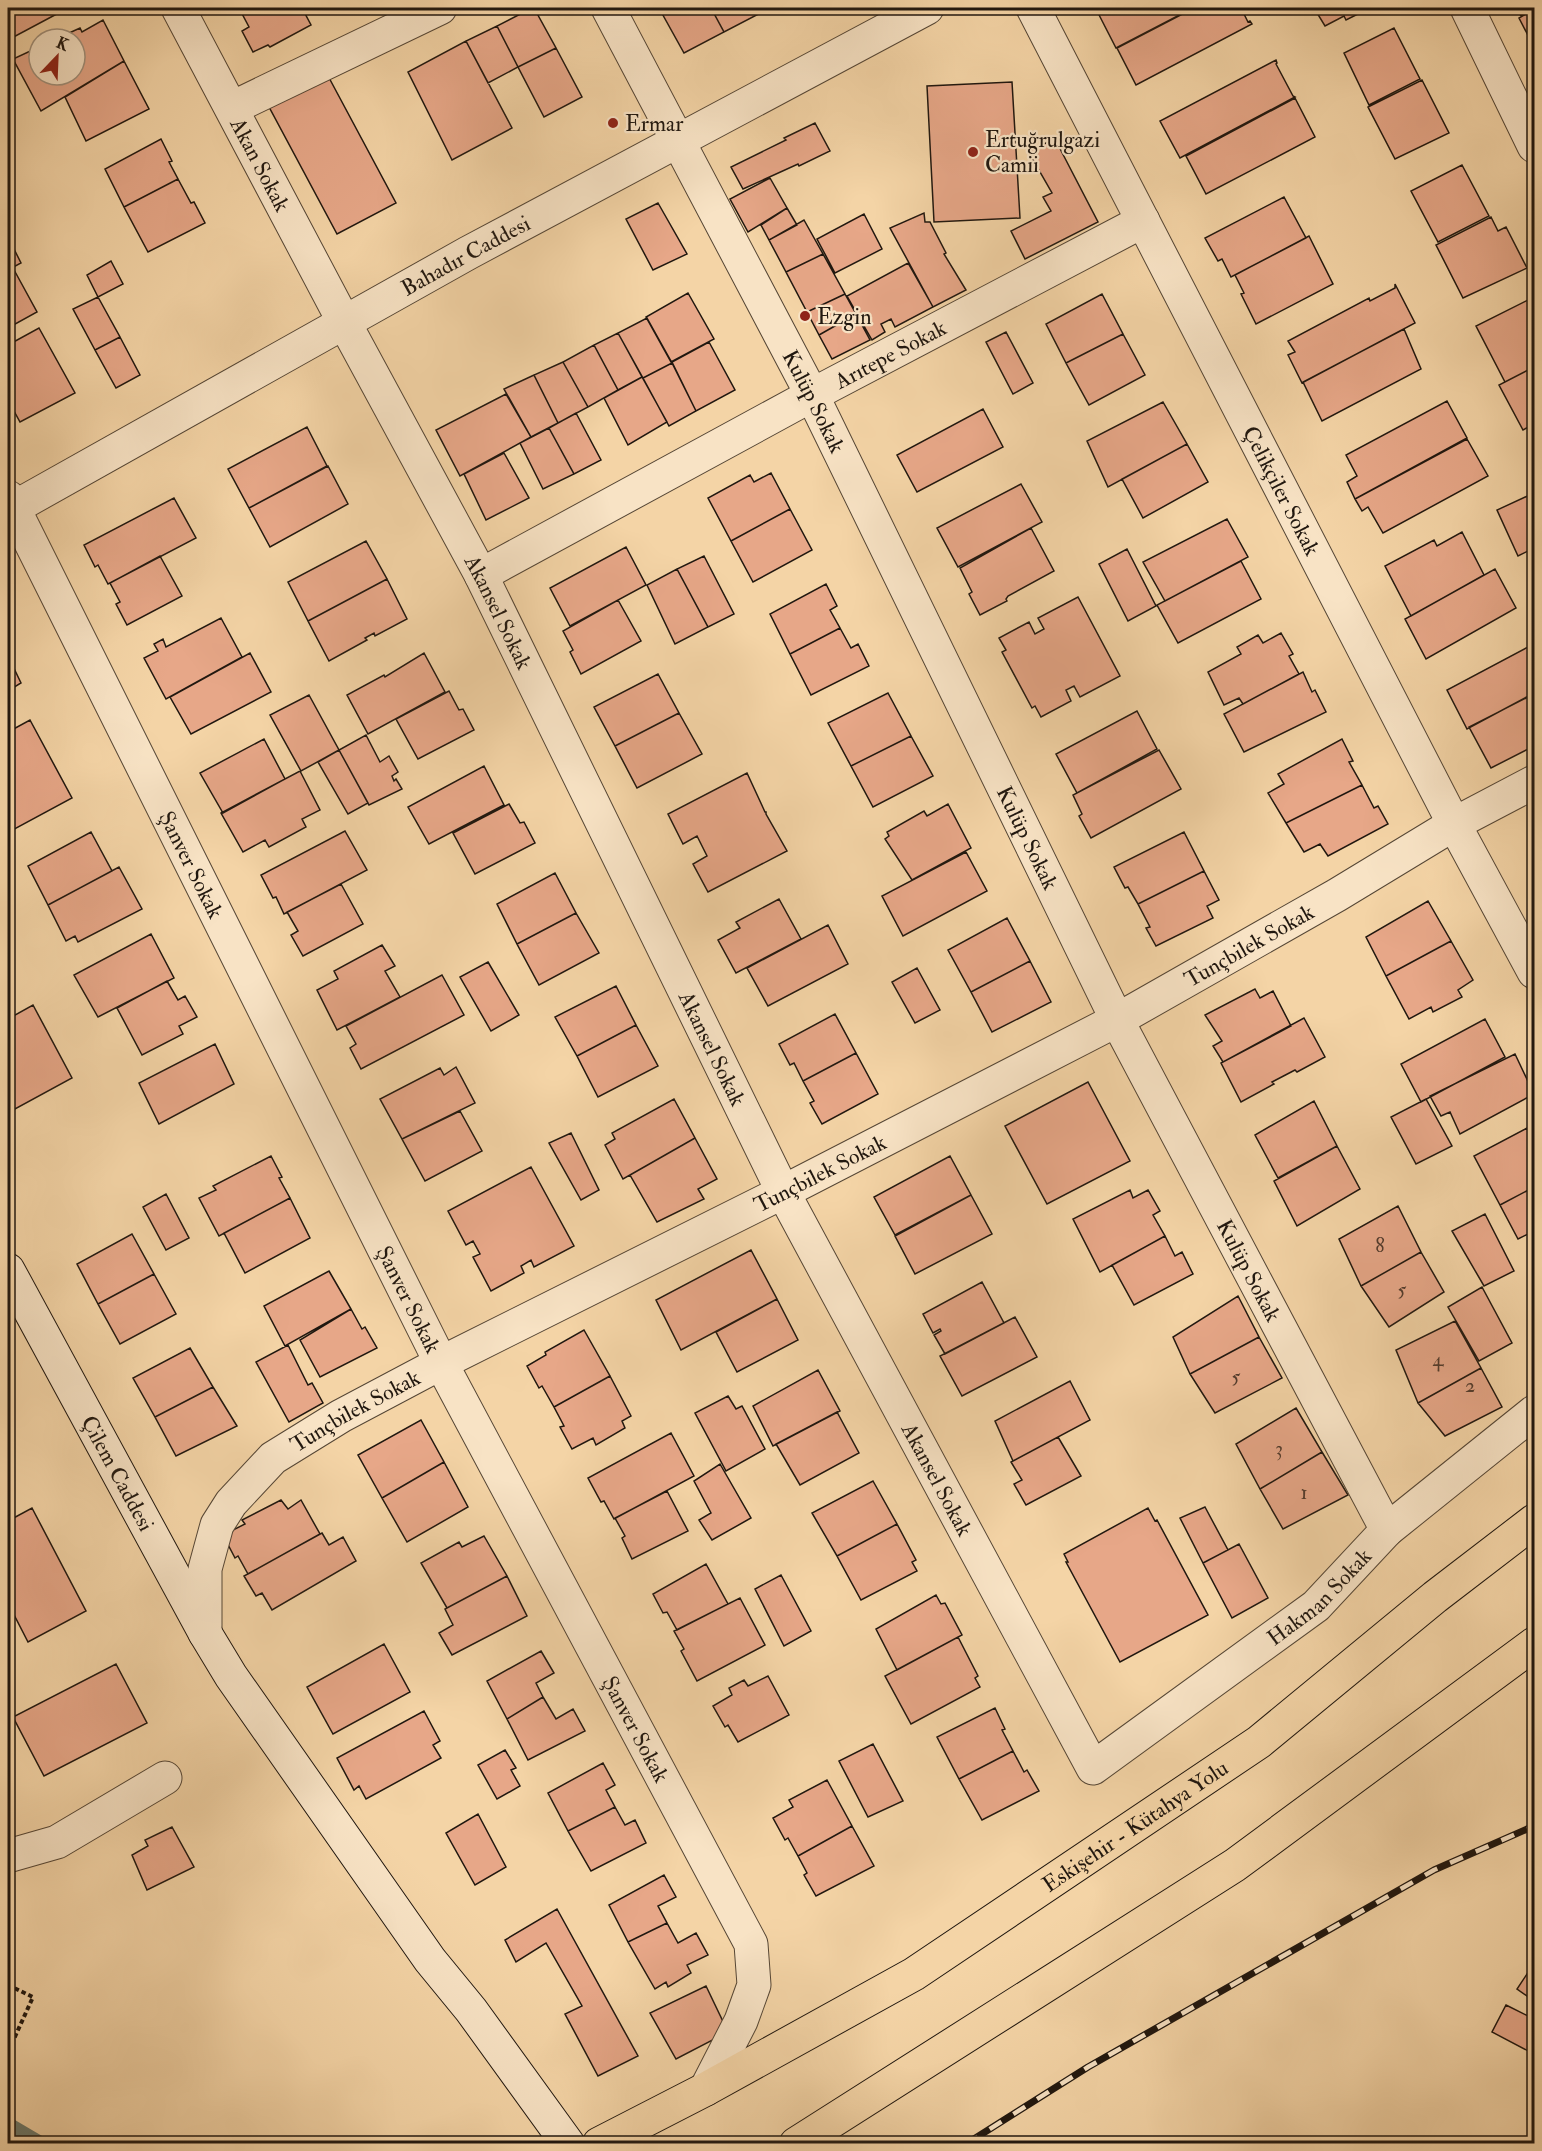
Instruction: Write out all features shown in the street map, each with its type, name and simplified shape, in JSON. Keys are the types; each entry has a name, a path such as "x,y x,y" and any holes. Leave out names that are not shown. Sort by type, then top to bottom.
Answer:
{"highway":[{"name":"Eskişehir - Kütahya Yolu","path":"599,2144 706,2090 914,1974 1259,1742 1435,1597 1534,1521"},
{"path":"796,2144 1235,1865 1534,1644"}],"street":[{"name":"Akan Sokak","path":"178,8 344,322"},
{"path":"232,108 440,8"},
{"name":"Kulüp Sokak","path":"608,8 812,394 1117,1020 1387,1530"},
{"name":"Bahadır Caddesi","path":"9,505 679,140 927,8"},
{"name":"Çelikçiler Sokak","path":"1034,8 1454,824 1534,972"},
{"path":"1467,8 1534,146"},
{"name":"Arıtepe Sokak","path":"481,575 812,394 1143,221"},
{"name":"Akansel Sokak","path":"344,322 481,575 783,1192 1093,1768"},
{"name":"Şanver Sokak","path":"9,505 441,1363 751,1944 754,1985 741,2021 706,2090"},
{"name":"Tunçbilek Sokak","path":"206,1633 205,1569 217,1525 231,1503 273,1458 342,1416 441,1363 783,1192 1117,1020 1337,895 1454,824 1534,782"},
{"name":"Çilem Caddesi","path":"8,1270 231,1676 430,1960 471,2010 567,2142"},
{"name":"Hakman Sokak","path":"1093,1768 1316,1606 1387,1530 1534,1412"},
{"path":"8,1856 57,1842 165,1778"}],"path":[{"path":"8,1984 33,1998 8,2052"}],"building":[{"path":"8,8 68,8 32,27 27,27 27,30 8,40"},
{"path":"239,8 302,8 311,25 270,47 268,45 253,52 242,31 249,27"},
{"path":"532,8 556,48 518,67 497,26"},
{"path":"659,8 711,8 724,32 684,53"},
{"path":"711,8 770,8 724,32"},
{"path":"1193,8 1116,48 1096,9"},
{"path":"1194,8 1241,8 1248,22 1252,24 1136,85 1117,48"},
{"path":"1314,8 1364,8 1366,10 1346,20 1344,16 1325,26"},
{"path":"1516,8 1534,8 1534,9 1521,16"},
{"path":"1534,9 1534,47 1519,18"},
{"path":"103,20 124,61 87,83 87,29"},
{"path":"497,26 518,67 488,83 466,41"},
{"path":"1394,28 1420,79 1369,105 1344,53"},
{"path":"466,41 512,128 452,160 408,72"},
{"path":"556,48 582,97 544,117 518,67"},
{"path":"27,53 27,85 13,59"},
{"path":"1276,60 1276,64 1295,97 1180,158 1160,121"},
{"path":"124,61 149,109 86,141 65,97 81,87 87,87 87,84"},
{"path":"327,74 396,203 337,234 268,105"},
{"path":"1422,80 1449,133 1395,159 1368,107"},
{"name":"Ertuğrulgazi Camii","path":"1012,82 1020,218 934,222 927,86"},
{"path":"28,87 81,87 41,111"},
{"path":"1295,98 1315,137 1206,194 1186,156"},
{"path":"815,123 830,151 743,189 731,167"},
{"path":"161,139 178,179 124,207 105,169"},
{"path":"1055,139 1098,222 1025,259 1011,231 1051,211 1043,197 1052,193 1028,151"},
{"path":"1462,165 1489,216 1438,242 1411,191"},
{"path":"770,178 787,208 748,232 730,199"},
{"path":"178,179 205,223 148,252 124,207"},
{"path":"1284,197 1306,238 1231,277 1222,259 1218,261 1205,238"},
{"path":"658,203 687,254 653,270 626,219"},
{"path":"787,208 797,225 769,240 761,225"},
{"path":"924,213 925,222 930,222 946,253 944,254 966,290 933,307 890,228"},
{"path":"864,214 882,249 835,273 817,239"},
{"path":"1491,217 1498,231 1506,227 1527,268 1463,298 1436,245"},
{"path":"804,220 823,254 786,272 769,240"},
{"path":"1309,236 1333,284 1256,324 1241,294 1244,293 1235,275"},
{"path":"8,237 21,263 8,270"},
{"path":"823,254 845,294 807,312 786,272"},
{"path":"111,261 123,284 98,297 87,275"},
{"path":"908,263 933,307 895,327 891,319 881,324 885,332 872,340 847,296"},
{"path":"13,268 37,312 8,328 8,271"},
{"path":"1395,284 1415,323 1302,383 1288,355 1295,352 1288,341 1369,298 1370,301 1395,288"},
{"path":"688,293 714,339 671,362 646,317"},
{"path":"845,294 856,314 819,335 807,312"},
{"path":"1102,294 1123,334 1066,363 1046,324"},
{"path":"98,297 120,337 95,350 73,309"},
{"path":"1532,298 1534,302 1534,367 1505,382 1476,326"},
{"path":"856,314 870,340 832,359 819,335"},
{"path":"647,318 672,363 643,378 618,333"},
{"path":"39,328 75,393 20,422 8,400 8,345"},
{"path":"1404,329 1421,369 1322,421 1303,382"},
{"path":"1006,332 1033,383 1013,394 986,342"},
{"path":"618,333 642,377 618,390 594,345"},
{"path":"1123,334 1145,375 1089,405 1066,363"},
{"path":"120,337 140,375 116,388 95,350"},
{"path":"709,342 735,390 696,411 672,362"},
{"path":"594,345 618,390 588,407 563,362"},
{"path":"563,362 588,407 558,423 534,375"},
{"path":"672,363 696,411 669,426 643,378"},
{"path":"1534,367 1534,424 1523,430 1499,385"},
{"path":"534,375 558,423 531,437 504,389"},
{"path":"642,377 667,422 628,445 604,398"},
{"path":"506,394 531,437 460,476 436,430"},
{"path":"1447,401 1467,438 1355,499 1347,482 1357,476 1346,455"},
{"path":"1163,402 1187,444 1108,487 1087,441"},
{"path":"983,409 1003,447 917,492 897,455"},
{"path":"576,413 601,460 574,474 549,428"},
{"path":"307,427 327,466 249,508 228,469"},
{"path":"549,428 574,474 543,489 520,443"},
{"path":"1467,439 1488,476 1383,533 1368,507 1362,511 1355,499"},
{"path":"1187,444 1208,482 1143,518 1122,479"},
{"path":"504,453 529,498 486,520 464,474"},
{"path":"328,466 348,504 270,547 249,508"},
{"path":"771,473 790,509 731,541 708,498 750,475 754,482"},
{"path":"1021,484 1042,522 958,567 937,528"},
{"path":"1534,493 1534,548 1518,556 1497,510"},
{"path":"174,498 196,538 108,584 98,565 95,567 84,545"},
{"path":"790,509 812,550 753,582 731,541"},
{"path":"1227,519 1248,557 1165,601 1143,562"},
{"path":"1031,528 1054,571 1008,596 1007,601 980,615 969,594 972,592 960,568"},
{"path":"1462,532 1484,575 1411,616 1385,566 1434,540 1437,546"},
{"path":"366,541 387,579 308,621 288,582"},
{"path":"626,547 646,585 570,626 550,588"},
{"path":"1127,549 1156,606 1128,621 1099,564"},
{"path":"160,556 182,596 127,625 116,604 120,602 110,583"},
{"path":"704,556 734,614 708,627 677,569"},
{"path":"1241,561 1261,599 1178,643 1157,605"},
{"path":"677,569 708,627 675,644 647,585"},
{"path":"1495,569 1516,608 1426,659 1405,619"},
{"path":"387,579 407,619 375,636 374,633 365,638 367,640 329,661 308,621"},
{"path":"826,584 837,606 830,610 840,628 790,654 770,614"},
{"path":"1078,597 1120,676 1080,697 1074,686 1066,690 1071,701 1041,717 1035,706 1032,708 1002,652 1006,650 999,638 1029,622 1035,634 1044,629 1038,618"},
{"path":"618,600 641,641 581,674 570,652 573,650 563,631"},
{"path":"221,618 242,657 166,699 144,658 158,651 154,644 163,639 166,647"},
{"path":"840,628 851,648 858,644 869,666 811,695 790,654"},
{"path":"1281,633 1293,654 1289,656 1299,674 1243,704 1239,698 1224,705 1208,672 1241,654 1237,647 1258,635 1263,643"},
{"path":"1528,647 1534,659 1534,693 1467,729 1447,690"},
{"path":"250,653 271,692 191,734 170,697"},
{"path":"424,653 445,692 368,734 347,695 384,675 385,677"},
{"path":"8,656 21,683 8,691"},
{"path":"1303,672 1312,692 1315,690 1326,712 1244,752 1224,714"},
{"path":"658,674 679,713 615,746 594,707"},
{"path":"449,691 459,710 463,709 474,730 418,759 396,719"},
{"path":"888,693 911,736 851,766 828,723"},
{"path":"309,695 339,750 301,771 270,715"},
{"path":"1530,696 1534,704 1534,746 1491,768 1469,727"},
{"path":"1137,711 1157,749 1077,793 1056,754"},
{"path":"679,713 702,754 637,788 615,746"},
{"path":"30,720 72,798 9,832 8,732"},
{"path":"366,735 380,762 389,756 398,772 392,776 402,789 369,805 339,750"},
{"path":"911,736 933,776 873,807 851,766"},
{"path":"264,739 285,779 223,813 200,773"},
{"path":"1342,739 1353,761 1349,762 1362,785 1286,823 1268,793 1284,784 1278,774"},
{"path":"339,750 368,803 348,814 318,762"},
{"path":"1159,750 1181,789 1091,838 1079,816 1082,814 1073,795"},
{"path":"484,766 504,805 429,844 408,807"},
{"path":"300,771 320,810 302,819 306,827 269,847 265,840 243,852 221,813"},
{"path":"747,773 766,814 787,851 708,892 693,864 707,856 697,836 683,844 668,814"},
{"path":"1362,785 1374,808 1378,806 1388,824 1328,856 1320,844 1304,852 1286,823"},
{"path":"509,804 520,823 524,822 535,843 475,874 453,833"},
{"path":"948,804 971,848 912,880 885,839 889,836 887,832 924,811 927,816"},
{"path":"345,831 367,870 284,914 261,875"},
{"path":"91,832 112,871 48,905 28,866"},
{"path":"1184,832 1204,871 1138,904 1128,887 1125,888 1114,867"},
{"path":"966,852 987,891 903,936 882,896"},
{"path":"119,867 142,909 78,942 75,936 66,941 48,905"},
{"path":"1204,871 1219,900 1207,906 1213,918 1156,946 1146,928 1150,927 1138,904"},
{"path":"555,873 576,913 517,944 497,904"},
{"path":"341,884 363,924 303,956 291,935 298,931 287,912"},
{"path":"779,899 801,939 736,973 718,940 740,928 736,922"},
{"path":"1428,901 1451,941 1386,976 1366,937"},
{"path":"576,913 599,953 539,985 517,944"},
{"path":"1007,918 1030,961 971,992 948,950"},
{"path":"828,925 848,964 768,1006 747,968"},
{"path":"151,934 174,978 98,1017 74,975"},
{"path":"1451,941 1473,980 1458,990 1462,997 1433,1012 1431,1007 1409,1019 1386,976"},
{"path":"382,945 395,966 385,971 400,997 337,1030 317,990 338,979 334,971"},
{"path":"1030,961 1051,1002 992,1032 971,992"},
{"path":"488,962 519,1015 491,1031 460,977"},
{"path":"917,968 940,1010 915,1023 892,982"},
{"path":"442,975 464,1015 361,1069 350,1048 356,1044 346,1026"},
{"path":"167,981 178,1000 185,996 197,1017 179,1026 183,1034 142,1055 117,1008"},
{"path":"616,986 636,1025 577,1056 555,1017"},
{"path":"1255,989 1260,998 1273,991 1291,1026 1223,1062 1213,1046 1222,1041 1205,1015"},
{"path":"33,1005 72,1078 15,1109 8,1094 8,1019"},
{"path":"835,1014 856,1053 803,1081 794,1063 790,1065 779,1044"},
{"path":"1304,1018 1325,1057 1272,1082 1274,1084 1241,1102 1221,1063"},
{"path":"1485,1019 1505,1057 1421,1102 1401,1064"},
{"path":"636,1025 658,1066 598,1097 577,1056"},
{"path":"215,1044 234,1084 159,1124 139,1083"},
{"path":"856,1053 878,1094 822,1124 810,1103 814,1101 803,1081"},
{"path":"1515,1054 1534,1094 1460,1134 1450,1112 1441,1116 1430,1096"},
{"path":"456,1067 475,1103 402,1139 380,1099 440,1068 444,1075"},
{"path":"1088,1082 1130,1161 1047,1204 1005,1126"},
{"path":"674,1099 695,1138 623,1179 605,1145 615,1139 612,1133"},
{"path":"1426,1099 1452,1146 1416,1164 1391,1117"},
{"path":"1314,1101 1337,1146 1278,1178 1255,1135"},
{"path":"460,1111 482,1151 425,1181 402,1139"},
{"path":"1527,1128 1529,1133 1534,1130 1534,1187 1500,1205 1474,1156"},
{"path":"571,1133 599,1190 581,1200 549,1143"},
{"path":"695,1138 717,1179 698,1189 704,1199 657,1222 630,1175"},
{"path":"1337,1146 1360,1189 1297,1226 1274,1181"},
{"path":"271,1156 290,1198 219,1236 199,1198 216,1190 213,1186"},
{"path":"950,1156 971,1195 895,1235 874,1197"},
{"path":"531,1167 574,1246 534,1267 531,1260 521,1266 524,1273 491,1291 473,1257 480,1254 473,1241 466,1245 448,1211"},
{"path":"1534,1187 1534,1245 1528,1234 1518,1239 1500,1205"},
{"path":"1130,1190 1133,1198 1148,1190 1160,1211 1153,1215 1165,1236 1100,1272 1073,1219"},
{"path":"166,1194 189,1238 166,1250 143,1207"},
{"path":"971,1195 992,1234 915,1274 895,1236"},
{"path":"290,1198 310,1238 245,1273 224,1233"},
{"path":"1398,1206 1421,1252 1361,1286 1339,1239"},
{"path":"1485,1214 1514,1271 1484,1286 1452,1231"},
{"path":"132,1234 154,1274 98,1304 77,1264"},
{"path":"1165,1236 1175,1256 1182,1252 1193,1274 1134,1305 1112,1265"},
{"path":"751,1250 777,1299 681,1350 656,1300"},
{"path":"1421,1252 1444,1292 1389,1327 1361,1286"},
{"path":"329,1271 351,1309 285,1346 264,1306"},
{"path":"154,1274 176,1314 120,1344 98,1304"},
{"path":"982,1282 1004,1323 945,1354 934,1335 941,1331 940,1329 933,1333 923,1314"},
{"path":"1482,1287 1512,1343 1479,1361 1448,1307"},
{"path":"1238,1296 1259,1337 1190,1374 1173,1337"},
{"path":"777,1299 798,1340 737,1372 716,1332"},
{"path":"351,1309 362,1329 365,1327 377,1348 320,1377 300,1340"},
{"path":"1015,1317 1037,1357 962,1396 940,1356"},
{"path":"1455,1321 1481,1368 1418,1403 1396,1350"},
{"path":"584,1330 610,1376 554,1407 542,1386 539,1388 527,1366 546,1355 545,1352"},
{"path":"1259,1337 1282,1378 1215,1413 1190,1374"},
{"path":"288,1345 308,1385 312,1383 323,1403 289,1422 256,1362"},
{"path":"190,1348 213,1387 155,1417 133,1378"},
{"path":"1481,1368 1502,1407 1445,1436 1418,1403"},
{"path":"818,1370 840,1411 773,1446 753,1406"},
{"path":"610,1376 631,1416 622,1421 625,1428 596,1445 593,1438 572,1449 560,1427 564,1426 554,1407"},
{"path":"1070,1381 1090,1420 1013,1461 995,1421"},
{"path":"213,1387 237,1426 176,1456 155,1417"},
{"path":"728,1396 736,1409 742,1406 765,1449 726,1471 695,1413"},
{"path":"1296,1408 1322,1452 1260,1489 1236,1444"},
{"path":"837,1412 859,1453 800,1485 776,1444"},
{"path":"421,1420 444,1462 382,1498 358,1455"},
{"path":"671,1433 694,1476 614,1519 604,1501 601,1502 588,1478"},
{"path":"1058,1437 1081,1476 1026,1505 1014,1484 1022,1480 1011,1462"},
{"path":"1322,1452 1348,1495 1283,1529 1260,1489"},
{"path":"444,1462 468,1507 407,1542 382,1498"},
{"path":"720,1464 751,1518 712,1540 699,1520 711,1513 694,1481"},
{"path":"873,1481 897,1524 837,1556 812,1513"},
{"path":"667,1491 688,1531 632,1559 622,1538 625,1536 615,1518"},
{"path":"281,1500 288,1509 301,1500 320,1534 248,1574 238,1556 235,1558 223,1535 245,1524 242,1520"},
{"path":"1205,1507 1228,1550 1203,1563 1180,1518"},
{"path":"32,1508 86,1611 28,1642 8,1603 8,1521"},
{"path":"1148,1508 1155,1521 1157,1520 1208,1615 1120,1662 1066,1562 1068,1562 1064,1554"},
{"path":"897,1524 916,1560 912,1562 917,1571 861,1600 837,1556"},
{"path":"322,1533 329,1545 343,1537 356,1561 272,1610 262,1593 256,1596 244,1576"},
{"path":"484,1536 507,1576 447,1608 421,1563 459,1542 462,1547"},
{"path":"1239,1544 1268,1598 1232,1618 1203,1563"},
{"path":"706,1564 728,1604 677,1630 667,1612 663,1613 653,1594"},
{"path":"781,1575 811,1631 784,1646 755,1589"},
{"path":"507,1576 527,1616 452,1655 439,1633 453,1625 445,1609"},
{"path":"936,1595 941,1604 945,1603 962,1635 897,1670 876,1629"},
{"path":"740,1598 765,1645 697,1681 681,1651 684,1649 674,1631"},
{"path":"958,1637 978,1676 975,1678 980,1687 911,1724 885,1676"},
{"path":"384,1644 410,1692 333,1734 307,1687"},
{"path":"541,1651 554,1673 536,1683 543,1697 507,1719 487,1681"},
{"path":"116,1664 147,1723 44,1776 13,1717"},
{"path":"768,1676 789,1715 738,1742 728,1725 725,1727 713,1706 732,1695 729,1688 744,1680 748,1686"},
{"path":"543,1697 556,1719 573,1709 585,1731 528,1760 507,1719"},
{"path":"995,1708 1005,1729 1002,1730 1013,1751 959,1779 937,1737"},
{"path":"424,1711 440,1741 433,1745 441,1758 366,1799 359,1786 354,1790 337,1758"},
{"path":"873,1744 903,1801 868,1817 839,1761"},
{"path":"505,1750 516,1768 511,1770 520,1786 497,1799 478,1765"},
{"path":"1013,1751 1024,1772 1027,1770 1039,1791 982,1820 959,1779"},
{"path":"603,1763 615,1785 606,1790 615,1807 568,1831 548,1793"},
{"path":"827,1780 852,1826 798,1856 788,1838 785,1840 773,1818 793,1807 789,1800"},
{"path":"615,1807 625,1825 635,1820 646,1843 591,1871 568,1831"},
{"path":"478,1814 506,1867 475,1885 446,1833"},
{"path":"852,1826 874,1866 816,1896 804,1875 807,1873 798,1856"},
{"path":"172,1827 194,1867 147,1890 132,1855 148,1846 145,1840"},
{"path":"664,1875 676,1897 658,1906 667,1923 628,1942 609,1905"},
{"path":"557,1909 638,2056 598,2076 565,2014 582,2006 546,1943 516,1962 505,1940"},
{"path":"667,1923 678,1943 696,1933 708,1955 687,1965 691,1973 668,1987 666,1982 655,1989 628,1942"},
{"path":"1534,1966 1534,2001 1517,1989"},
{"path":"706,1986 728,2032 676,2059 650,2013"},
{"path":"1506,2005 1534,2019 1534,2054 1492,2032"}],"waterway":[{"path":"8,2124 42,2144"}],"railway":[{"path":"966,2144 1088,2067 1434,1870 1534,1826"}],"place":[{"name":"Ermar","path":"613,123"},
{"name":"Ertuğrulgazi Camii","path":"973,152"},
{"name":"Ezgin","path":"805,316"}]}
